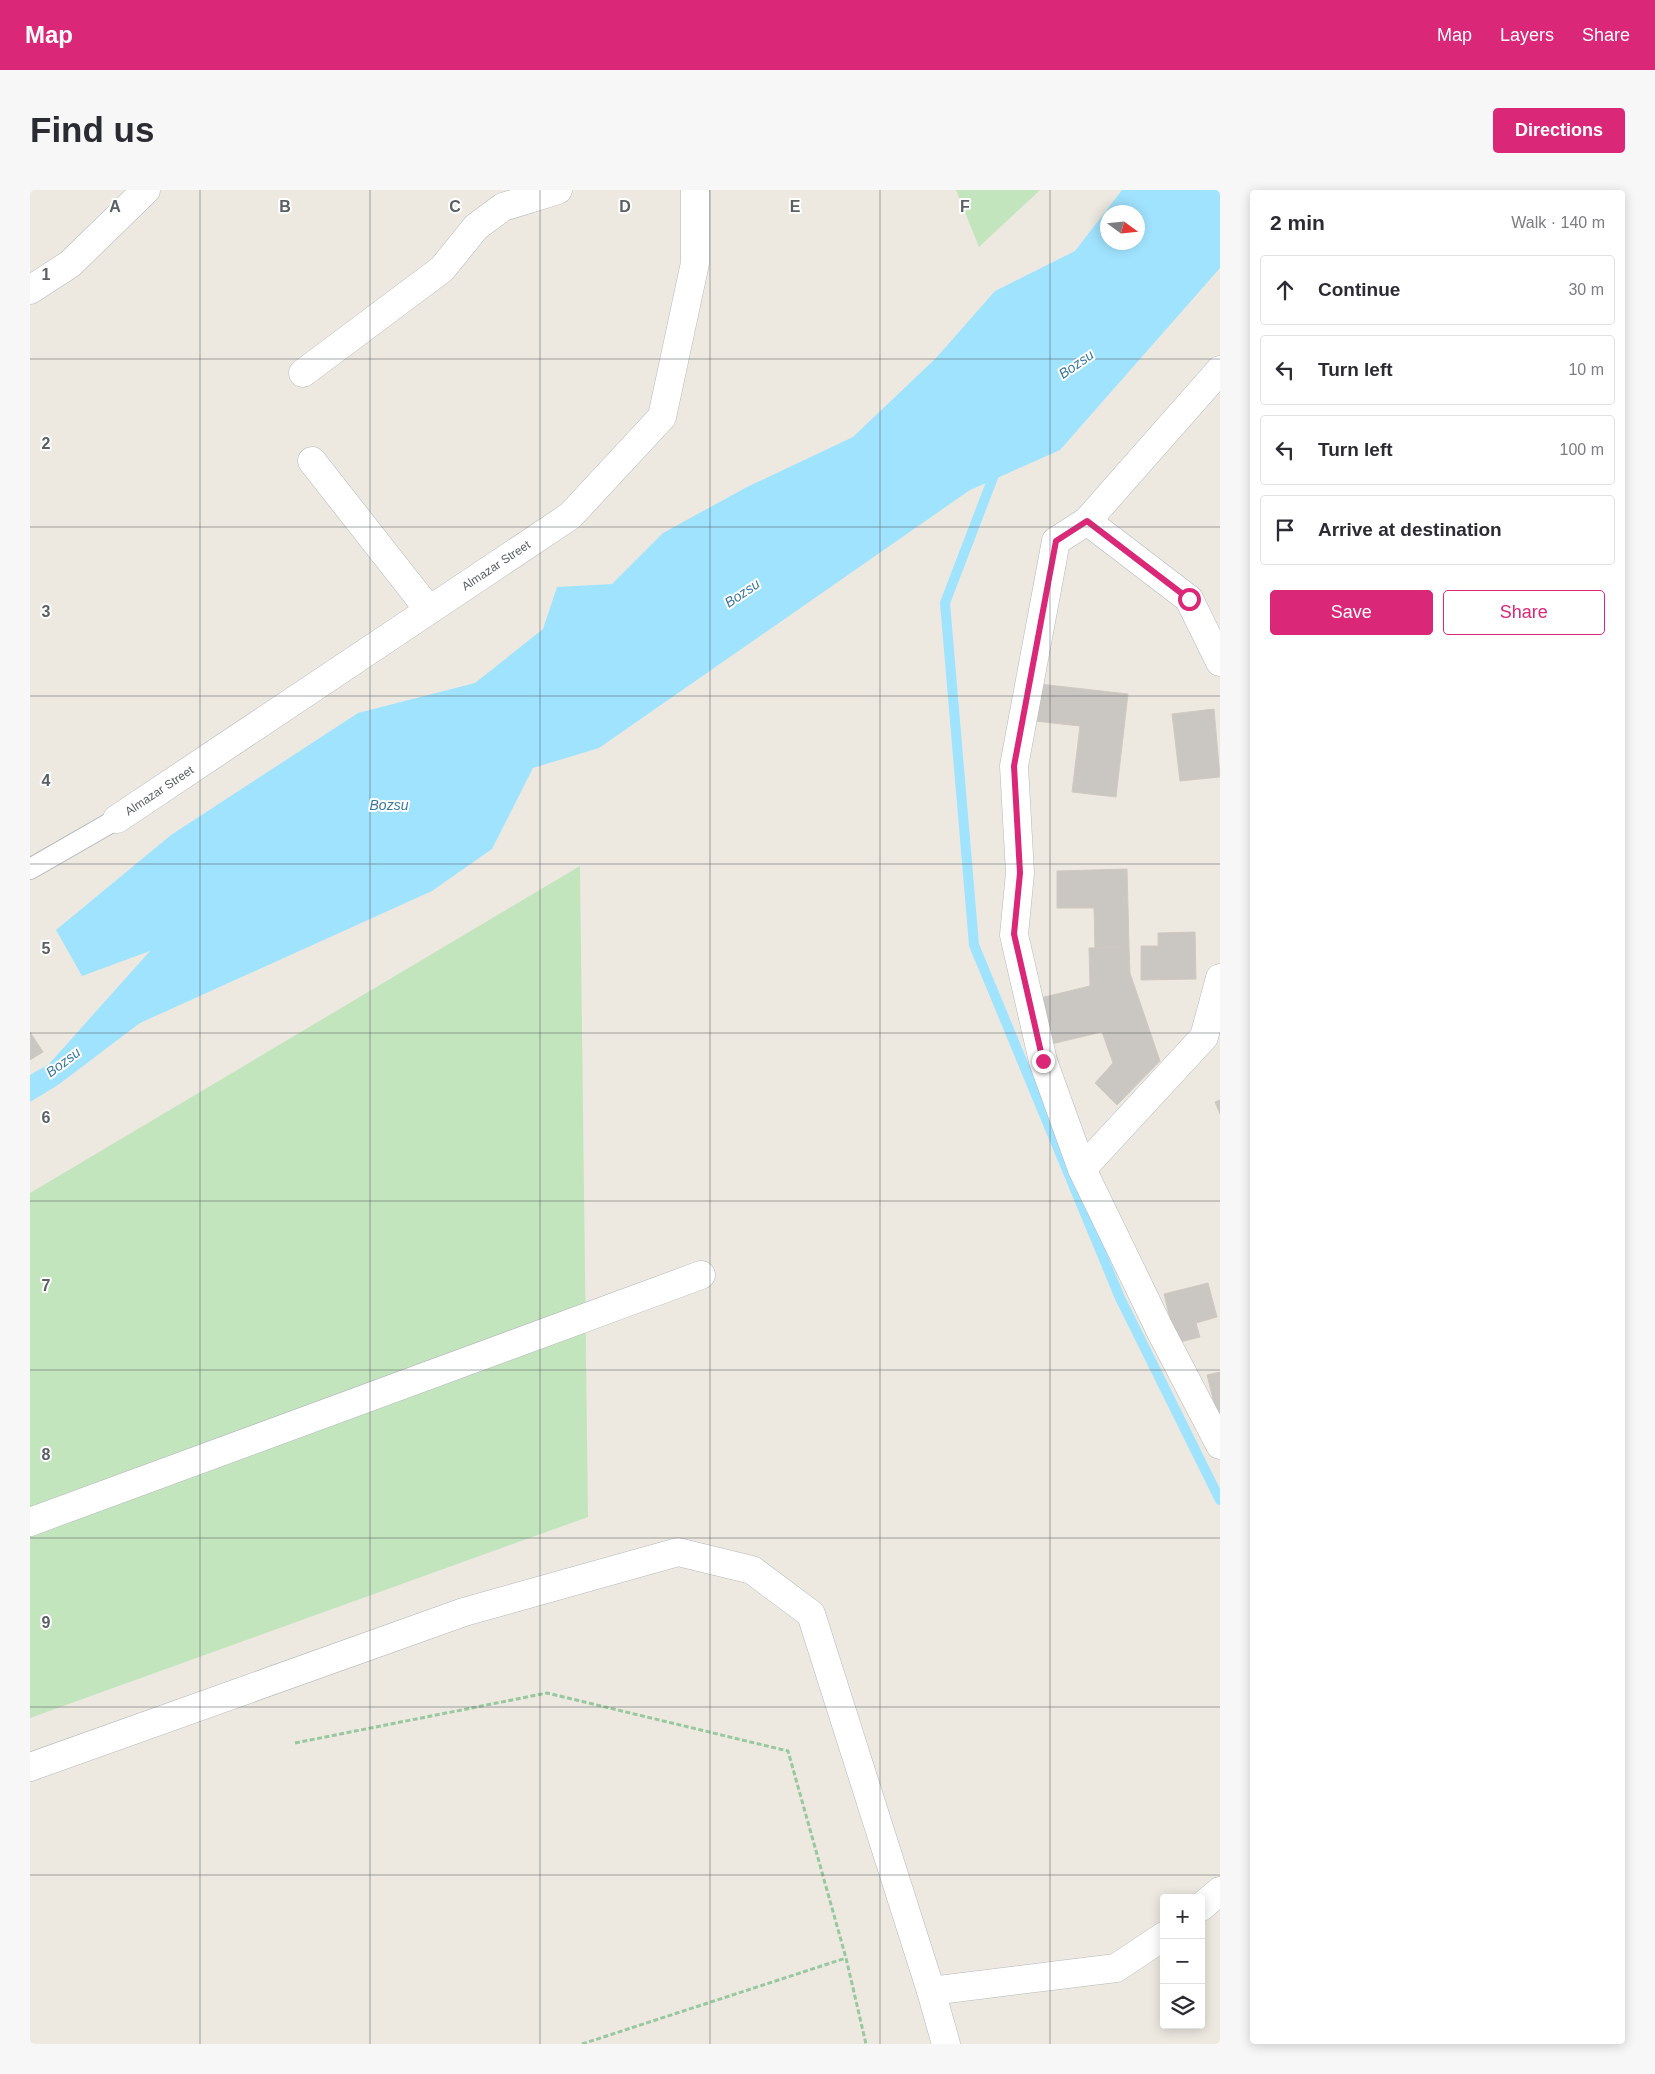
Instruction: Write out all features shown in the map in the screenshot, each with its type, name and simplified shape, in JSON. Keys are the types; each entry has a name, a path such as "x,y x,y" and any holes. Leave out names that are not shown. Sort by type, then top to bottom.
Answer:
{"street":[{"path":"30,290 70,264 146,190"},
{"path":"303,373 442,269 476,227 503,207 558,190"},
{"name":"Almazar Street","path":"117,818 570,516 662,417 695,263 695,190"},
{"path":"1220,370 1087,521 1056,541 1014,766 1020,873 1014,934 1043,1061 1082,1169 1160,1330 1220,1444"},
{"path":"312,461 429,610"},
{"path":"1087,521 1189,599 1220,662"},
{"path":"1082,1169 1212,1039 1220,978"},
{"path":"30,1522 701,1275"},
{"path":"30,1767 464,1612 678,1552 752,1570 812,1614 946,2044"},
{"path":"1205,1904 1220,1891"},
{"path":"931,1991 1116,1968 1160,1939"}],"lane":[{"path":"30,869 117,818"}],"path":[{"path":"295,1743 547,1693 788,1751 846,1958 866,2044"},
{"path":"582,2044 846,1958"}],"green space":[{"path":"956,190 1040,190 979,247"},
{"path":"580,866 588,1517 30,1718 30,1193"}],"water":[{"name":"Bozsu","path":"1122,190 1220,190 1220,268 1060,450 970,490 599,748 533,768 492,849 432,891 140,1023 58,1085 30,1102 30,1075 49,1064 150,951 82,976 56,930 171,835 358,713 475,683 543,629 557,587 612,584 663,533 747,487 853,437 936,358 995,291 1075,251 1100,219 1100,250 1145,250 1145,205 1110,205"}],"building":[{"path":"1039,684 1128,694 1116,797 1072,792 1080,726 1035,721"},
{"path":"1214,709 1220,777 1180,781 1172,714"},
{"path":"1127,869 1129,947 1095,948 1094,908 1057,908 1057,871"},
{"path":"1195,932 1196,979 1141,980 1141,946 1158,946 1158,933"},
{"path":"1129,947 1130,973 1160,1061 1117,1105 1095,1083 1113,1063 1102,1032 1047,1045 1036,999 1090,986 1089,948"},
{"path":"30,1032 43,1052 30,1060"},
{"path":"1220,1100 1220,1114 1215,1102"},
{"path":"1208,1283 1217,1317 1196,1323 1200,1337 1176,1343 1164,1294"},
{"path":"1220,1372 1220,1423 1219,1423 1207,1375"}],"waterway":[{"path":"997,467 945,603 974,945 1120,1298 1220,1500"}],"route":[{"path":"1043,1061 1014,934 1020,873 1014,766 1056,541 1087,521 1189,599"}]}
